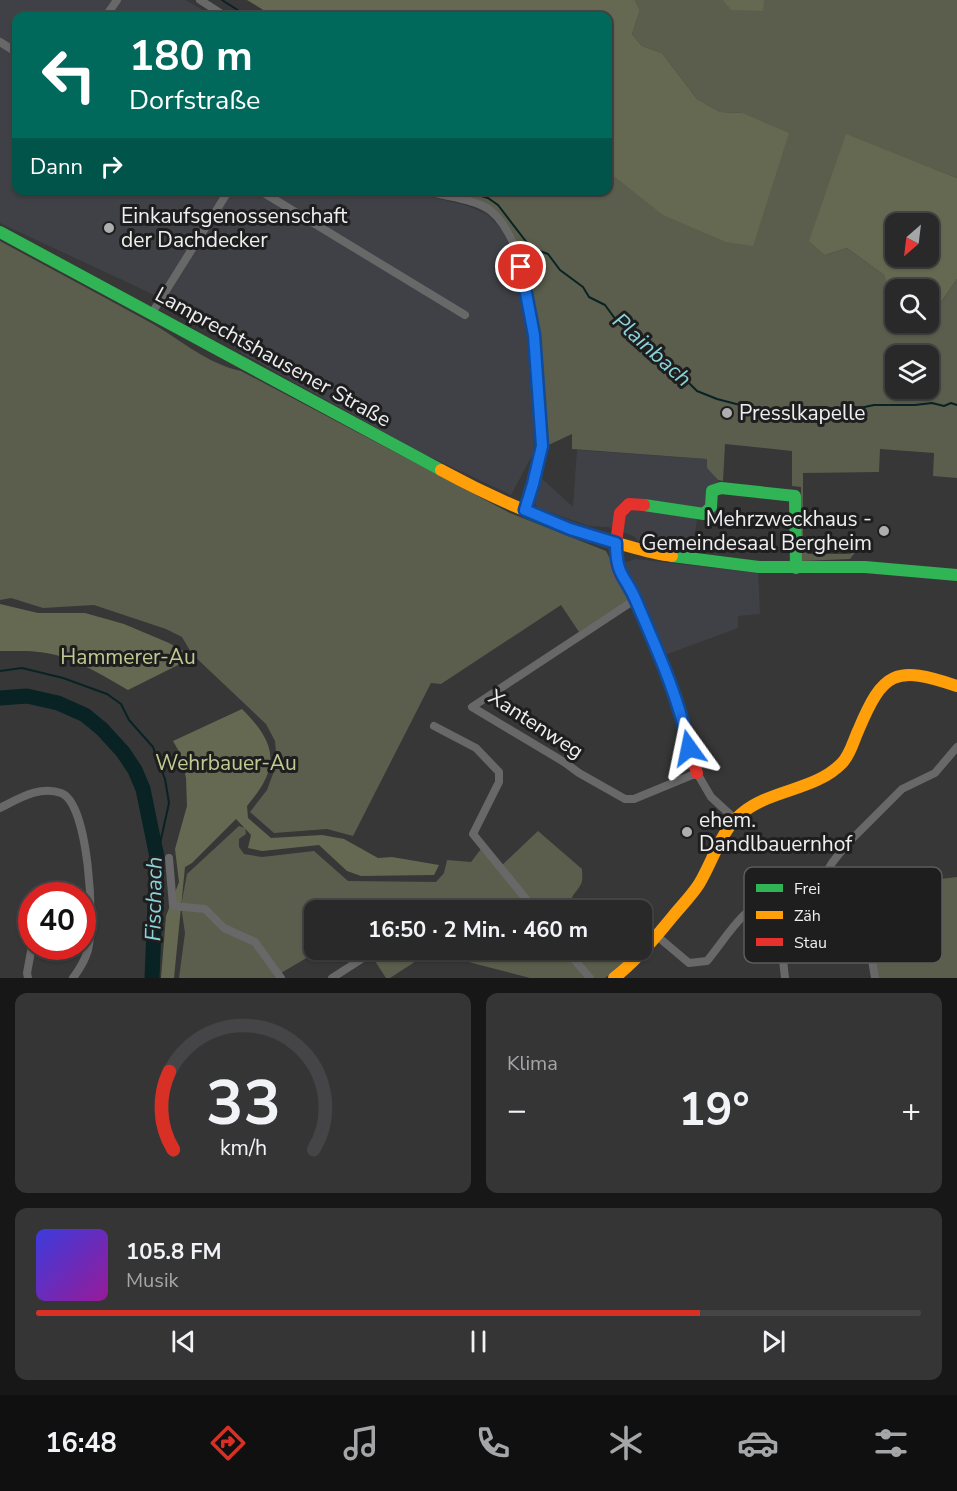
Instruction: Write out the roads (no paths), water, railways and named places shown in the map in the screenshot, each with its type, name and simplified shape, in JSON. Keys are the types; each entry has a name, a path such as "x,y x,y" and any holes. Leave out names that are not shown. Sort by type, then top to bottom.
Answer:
{"street":[{"path":"200,0 219,12"},
{"path":"152,313 226,195"},
{"path":"267,195 465,315"},
{"path":"442,195 475,203 489,210 504,226 521,267 534,335 542,446 527,511"},
{"name":"Lamprechtshausener Straße","path":"0,232 457,479 570,529 668,556 759,567 865,567 957,575"},
{"path":"735,819 711,797 697,772 678,705 636,599 619,573 616,563 616,543 620,513 629,504 704,514 711,507 712,491 721,488 795,496 796,568"},
{"name":"Xantenweg","path":"636,599 472,707 625,800 634,799 697,772"},
{"path":"614,978 633,964 698,885 735,819 750,807 828,774 842,763 870,701 886,680 902,674 920,675 957,686"},
{"path":"434,726 476,748 499,772 499,782 474,834 527,900"},
{"path":"830,867 846,844 902,789 935,773 957,747"},
{"path":"0,808 38,792 60,793 69,798 74,805 87,855 91,913 88,950 73,978"},
{"path":"169,858 173,906 205,909 224,928 255,942 281,978"},
{"path":"657,936 689,963 707,961 744,915"},
{"path":"28,978 29,960"},
{"path":"332,978 360,960"},
{"path":"575,960 590,978"},
{"path":"783,963 785,978"},
{"path":"873,963 875,978"}],"waterway":[{"name":"Plainbach","path":"222,0 241,12"},
{"name":"Plainbach","path":"478,195 498,205 531,248 548,254 560,270 583,287 589,297 605,305 616,320 636,332 646,346 662,356 697,391 717,399 767,412 777,409 787,412 797,408 835,409 874,405 932,403 944,406 951,403 957,405"},
{"path":"0,671 22,668 63,678 107,694 121,704 129,720 153,747 165,779 169,803 157,857"},
{"name":"Fischach","path":"0,698 27,696 58,703 85,715 102,729 123,752 135,770 143,789 157,857 152,978"}],"place":[{"name":"Einkaufsgenossenschaft der Dachdecker","path":"109,228"},
{"name":"Presslkapelle","path":"727,413"},
{"name":"Mehrzweckhaus - Gemeindesaal Bergheim","path":"884,531"},
{"name":"ehem. Dandlbauernhof","path":"687,832"}],"park label":[{"name":"Hammerer-Au","path":"128,657"},
{"name":"Wehrbauer-Au","path":"226,763"}]}
